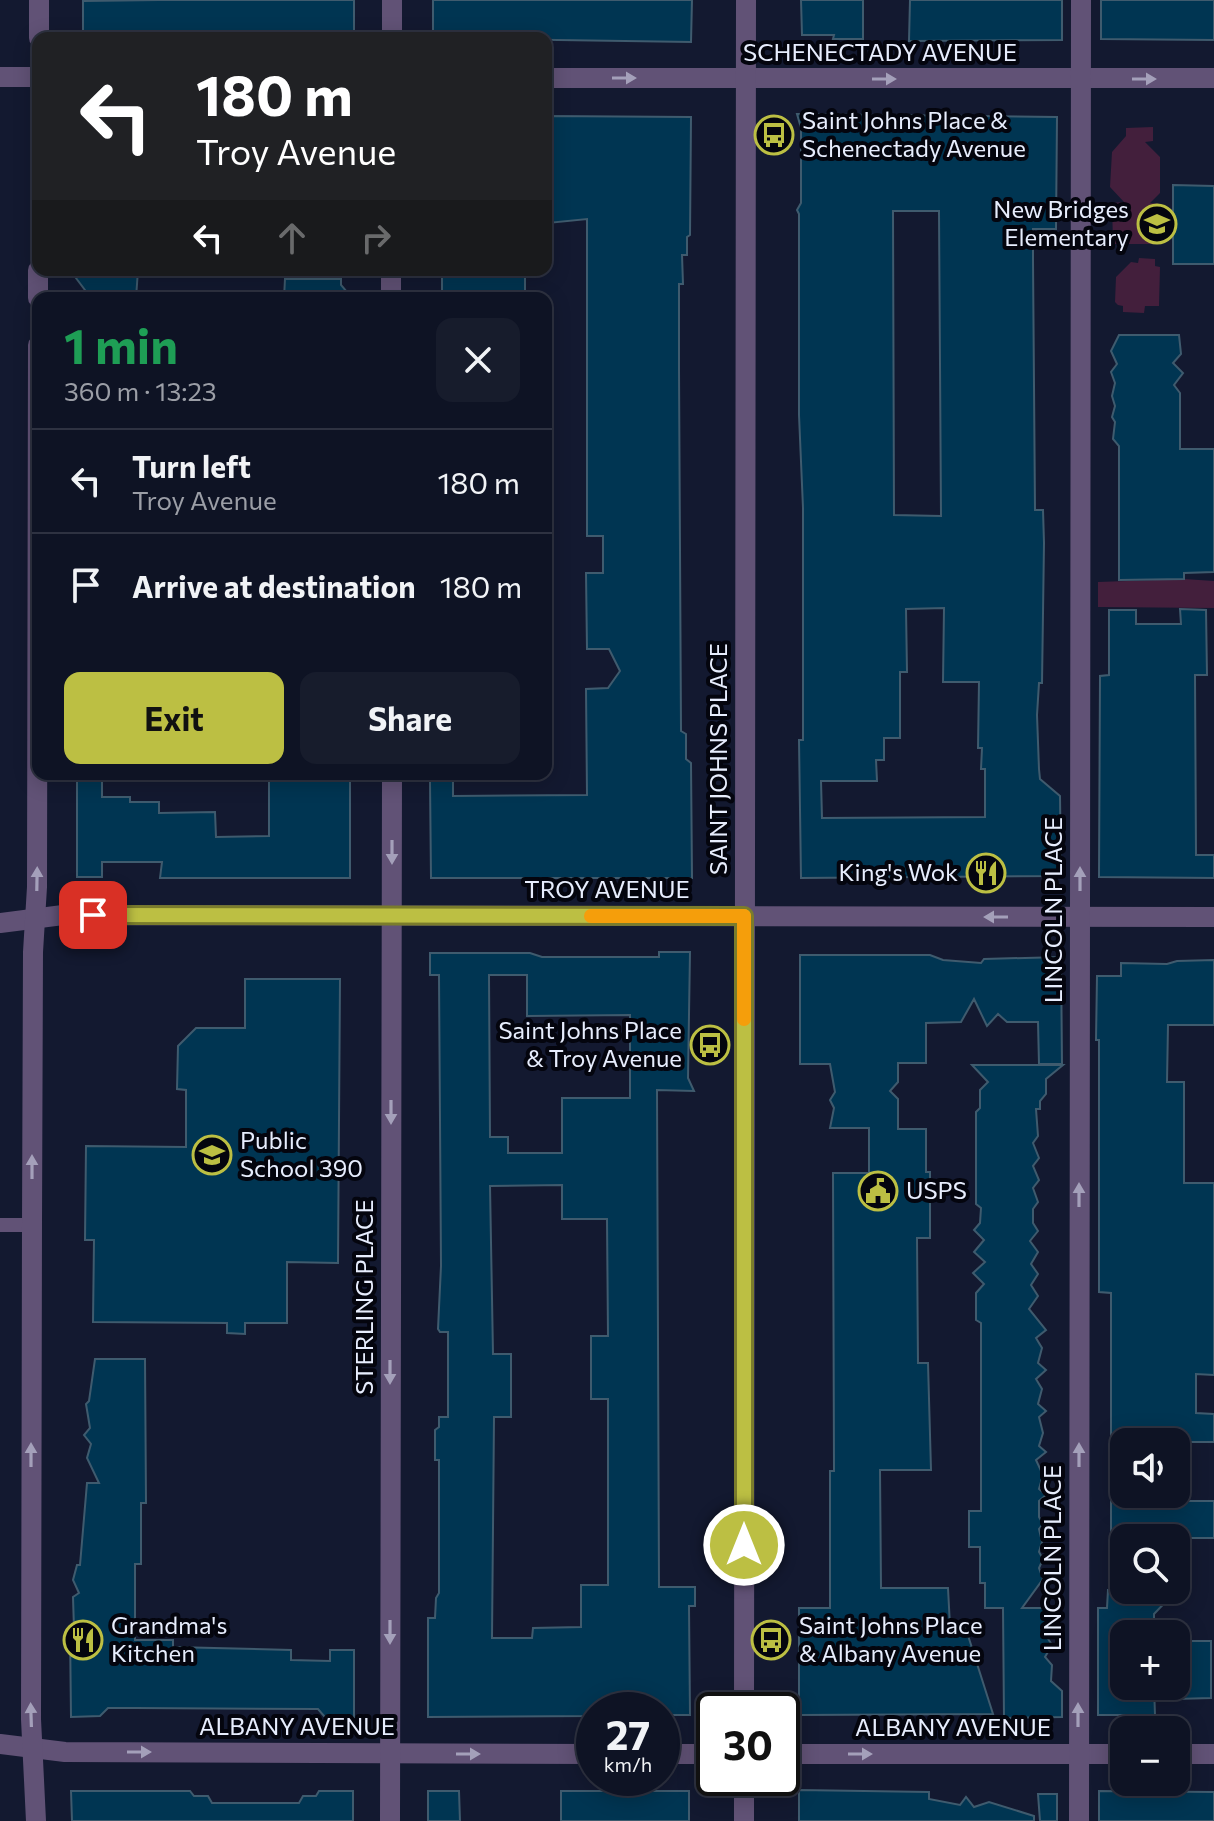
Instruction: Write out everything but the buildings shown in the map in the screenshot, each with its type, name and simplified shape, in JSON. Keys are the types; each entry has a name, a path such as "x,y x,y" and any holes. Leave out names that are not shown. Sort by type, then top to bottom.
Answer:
{"street":[{"path":"39,0 39,32"},
{"path":"392,0 392,32"},
{"name":"SAINT JOHNS PLACE","path":"744,1692 746,0"},
{"name":"LINCOLN PLACE","path":"1079,1821 1081,0"},
{"path":"0,77 32,77"},
{"name":"SCHENECTADY AVENUE","path":"552,78 1214,78"},
{"path":"36,1821 31,1719 33,952 37,887 37,780"},
{"name":"STERLING PLACE","path":"390,1821 392,780"},
{"name":"TROY AVENUE","path":"0,923 63,915 1214,917"},
{"name":"ALBANY AVENUE","path":"0,1744 65,1752 576,1754"},
{"name":"ALBANY AVENUE","path":"800,1754 1110,1754"},
{"path":"1190,1754 1214,1754"},
{"path":"744,1796 744,1821"}],"lane":[{"path":"0,1225 32,1225"}],"shaded area":[{"path":"1153,127 1153,141 1145,142 1160,157 1160,193 1150,203 1160,204 1160,244 1113,244 1112,203 1124,202 1110,187 1112,152 1126,136 1126,128"},
{"path":"1139,258 1155,259 1155,266 1160,267 1159,306 1145,306 1144,313 1123,312 1123,306 1115,302 1116,277 1131,262 1138,263"},
{"path":"1214,581 1214,608 1098,607 1098,582"}],"slow traffic":[{"path":"591,916 744,916 744,1019"}],"place":[{"name":"Saint Johns Place & Schenectady Avenue","path":"774,135"},
{"name":"New Bridges Elementary","path":"1157,224"},
{"name":"King's Wok","path":"986,873"},
{"name":"Saint Johns Place & Troy Avenue","path":"710,1045"},
{"name":"Public School 390","path":"212,1155"},
{"name":"USPS","path":"878,1191"},
{"name":"Grandma's Kitchen","path":"83,1640"},
{"name":"Saint Johns Place & Albany Avenue","path":"771,1640"}],"route":[{"path":"93,915 744,916 744,1545"}]}
